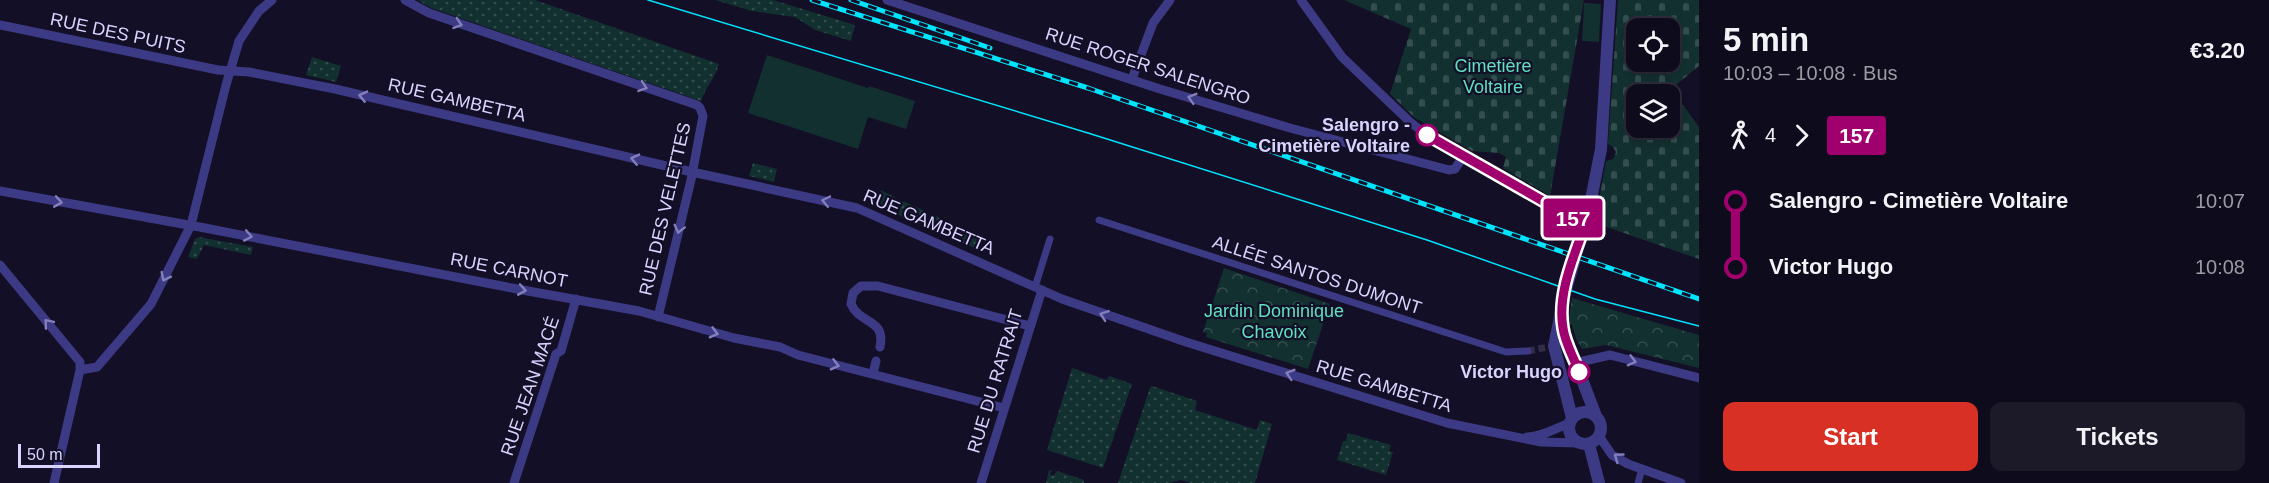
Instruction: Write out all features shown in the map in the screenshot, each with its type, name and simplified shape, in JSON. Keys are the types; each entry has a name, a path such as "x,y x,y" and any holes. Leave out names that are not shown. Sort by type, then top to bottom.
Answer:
{"street":[{"path":"80,370 97,367 151,304 191,225 229,71 239,41 259,12 272,0"},
{"name":"RUE DES VELETTES","path":"405,0 429,13 700,108 703,116 692,172 658,316"},
{"name":"RUE ROGER SALENGRO","path":"887,0 1290,128 1449,170 1455,169 1464,155"},
{"path":"1132,79 1153,23 1170,0"},
{"path":"1301,0 1342,57 1410,122 1427,135 1585,225"},
{"path":"1610,0 1601,149 1585,225 1575,253 1551,346 1571,421 1572,437 1589,441 1642,469 1681,483"},
{"name":"RUE DES PUITS","path":"0,25 229,71"},
{"name":"RUE GAMBETTA","path":"229,71 249,72 334,89 857,208 1038,289 1102,315 1186,342 1447,423 1541,442 1589,441"},
{"name":"RUE CARNOT","path":"0,191 191,225 639,311 1004,408"},
{"name":"ALLÉE SANTOS DUMONT","path":"1099,220 1506,352 1528,351"},
{"path":"1038,289 1050,239"},
{"path":"0,265 80,362 54,483"},
{"path":"880,347 882,338 879,328 857,313 851,304 853,292 861,286 878,286 1030,326"},
{"name":"RUE DU RATRAIT","path":"985,482 1004,408 1030,326 1038,289"},
{"name":"RUE JEAN MACÉ","path":"514,483 556,354 561,351 576,299"},
{"path":"1561,309 1563,330 1596,416 1601,423 1589,441 1599,483"},
{"path":"1575,363 1610,355 1699,378"},
{"path":"873,374 876,361"},
{"path":"1571,421 1581,412 1596,416"},
{"name":"RUE GAMBETTA","path":"1495,434 1531,437 1571,421"},
{"path":"1638,483 1642,469"}],"green space":[{"path":"418,0 535,0 719,64 701,101 431,8"},
{"path":"715,0 773,0 855,25 851,41 815,30 795,17 752,11"},
{"name":"Cimetière Voltaire","path":"1344,0 1584,0 1550,196 1503,168 1506,157 1499,153 1472,151 1415,118 1390,94 1411,29"},
{"path":"1618,0 1699,0 1699,66 1677,84 1626,84 1626,138 1680,138 1680,104 1699,127 1699,259 1595,223 1606,161 1613,159 1616,152 1608,144"},
{"path":"1584,3 1601,4 1599,42 1582,41"},
{"path":"767,55 915,101 906,129 868,117 858,149 748,113"},
{"path":"312,57 341,66 336,82 306,75"},
{"path":"753,163 777,169 774,182 749,176"},
{"path":"881,190 896,198 891,212 876,203"},
{"path":"903,201 925,211 920,224 898,215"},
{"path":"931,214 954,224 949,237 926,227"},
{"path":"961,227 982,236 977,249 956,240"},
{"path":"199,237 253,247 251,255 204,245 197,259 188,257 195,239"},
{"name":"Jardin Dominique Chavoix","path":"1224,268 1330,304 1308,369 1206,337 1207,333 1203,332"},
{"path":"1572,298 1699,335 1699,368 1606,345 1582,349 1572,325 1568,324"},
{"path":"1072,368 1107,380 1109,376 1132,384 1103,468 1047,450"},
{"path":"1152,386 1197,401 1195,410 1257,430 1260,420 1272,424 1255,483 1191,483 1181,480 1169,483 1118,483"},
{"path":"1348,433 1391,445 1389,451 1393,452 1386,475 1337,460"},
{"path":"1049,470 1052,471 1050,474 1053,476 1057,471 1084,480 1084,483 1046,483"}],"tunnel":[{"path":"1528,351 1548,347"}],"tram line":[{"path":"648,0 1088,133 1427,240 1595,299 1699,326"}],"railway":[{"path":"812,0 1088,88 1699,299"},
{"path":"851,0 990,48"}],"bus line":[{"name":"157","path":"1427,135 1585,225 1575,253 1561,309 1563,330 1579,372"}],"place":[{"name":"Salengro - Cimetière Voltaire","path":"1427,135"},
{"name":"Victor Hugo","path":"1579,372"}]}
